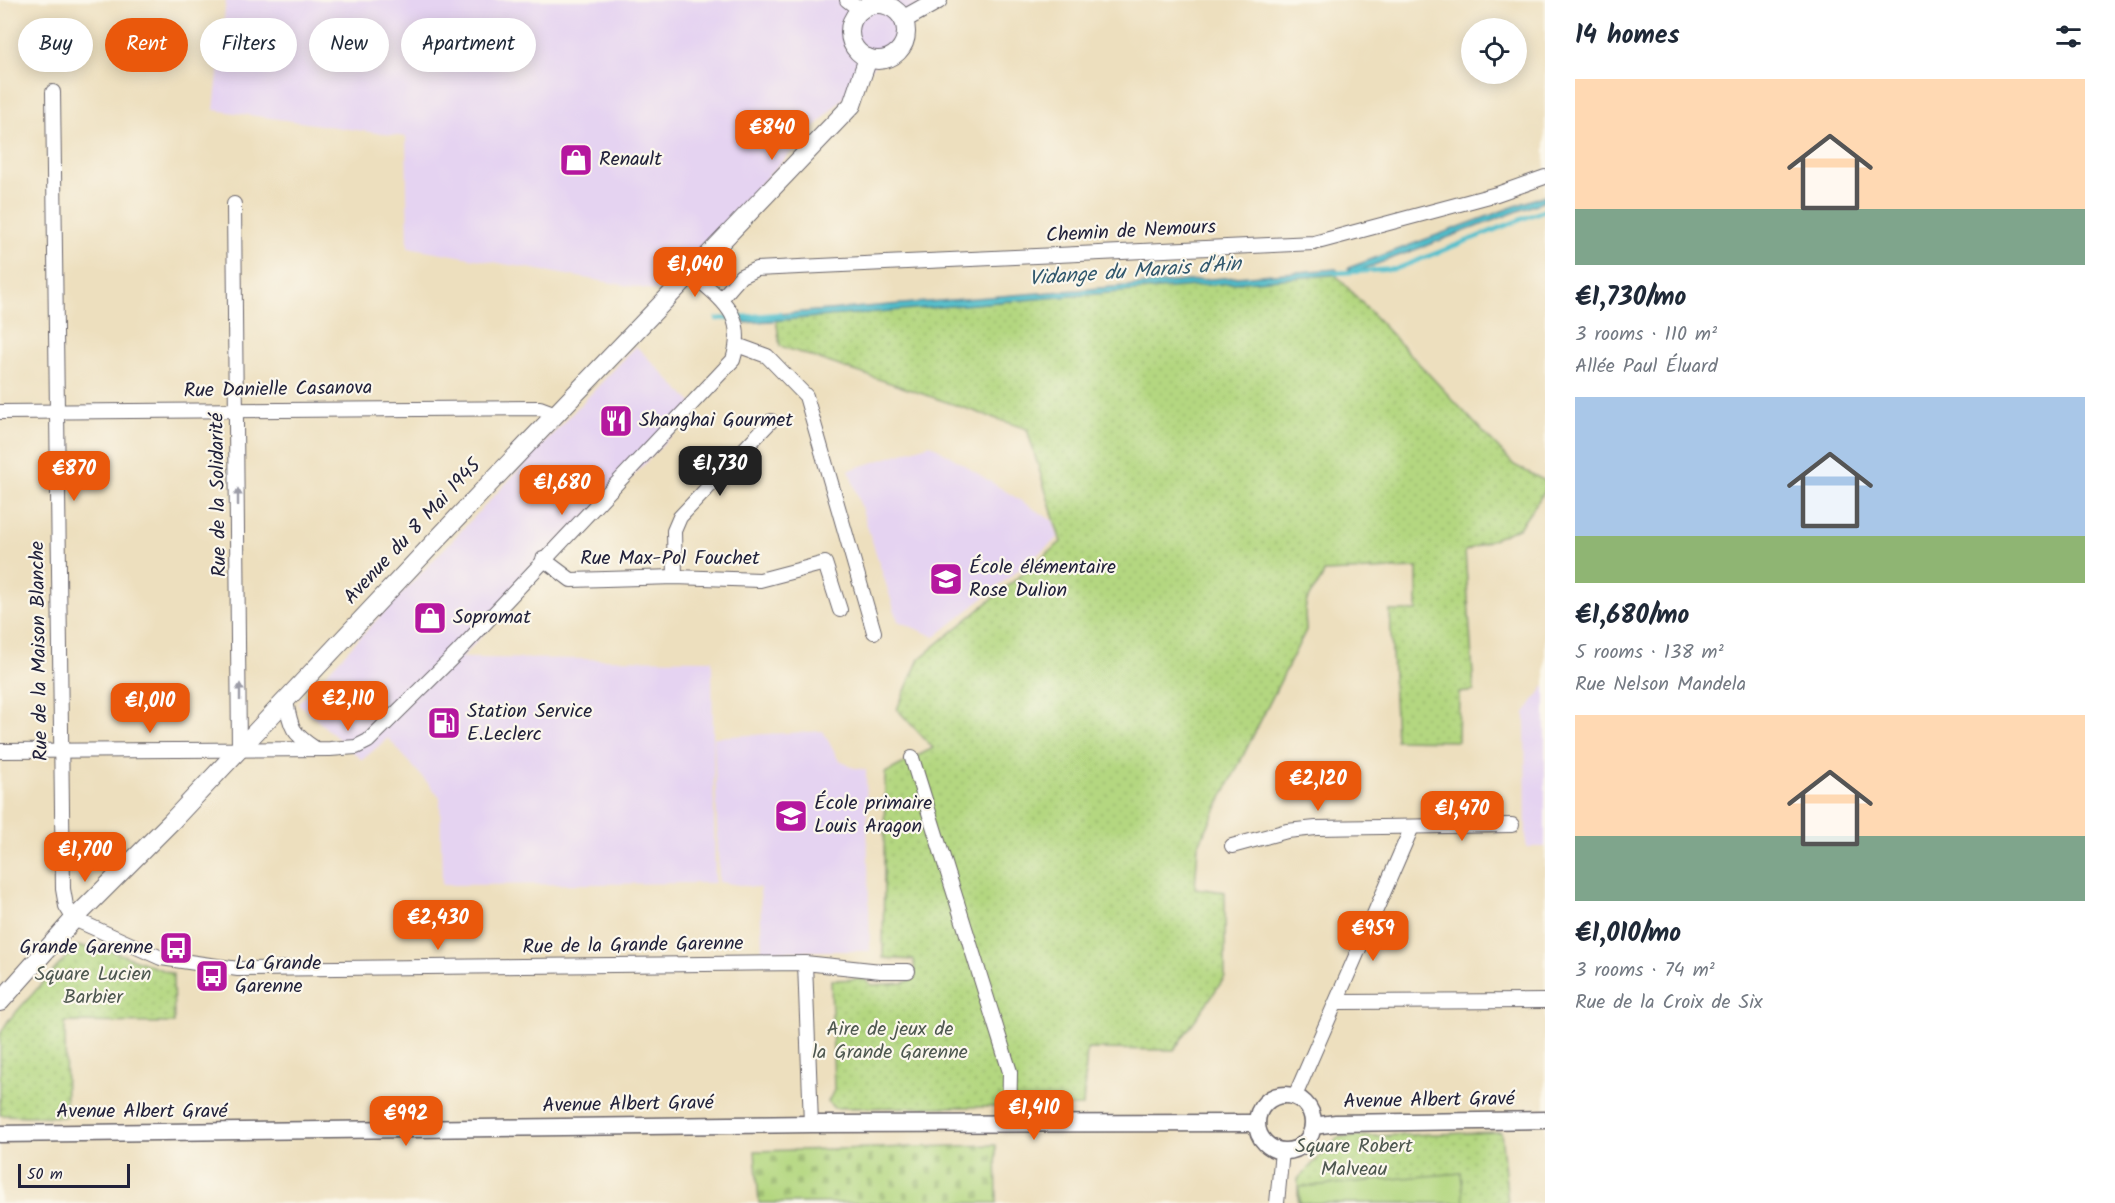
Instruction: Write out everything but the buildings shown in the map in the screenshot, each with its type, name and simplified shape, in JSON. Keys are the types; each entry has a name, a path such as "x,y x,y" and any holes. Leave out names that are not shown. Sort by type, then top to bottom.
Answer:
{"main road":[{"path":"904,19 938,0"},
{"path":"884,4 892,7 904,19 907,35 900,51 885,59 868,58 855,48 851,40 854,5 884,4"},
{"name":"Avenue du 8 Mai 1945","path":"0,1002 74,919 286,701 556,414 852,105 868,58"}],"street":[{"name":"Rue de la Maison Blanche","path":"53,92 63,889 66,906 74,919"},
{"name":"Chemin de Nemours","path":"721,299 741,276 756,269 1314,243 1497,194 1545,177"},
{"name":"Rue de la Solidarité","path":"234,204 238,409 239,750"},
{"path":"0,751 316,749 356,747 368,741 456,654 543,559 733,360 737,345 735,318 721,299 691,273"},
{"path":"737,345 767,356 806,396 874,632"},
{"name":"Rue Danielle Casanova","path":"0,412 540,408 556,414"},
{"path":"675,578 674,531 680,517 771,421"},
{"name":"Rue Max-Pol Fouchet","path":"543,559 571,580 675,578 760,580 825,563 840,610"},
{"path":"286,701 290,726 296,735 316,749"},
{"path":"912,758 1007,1064 1009,1124"},
{"path":"1232,846 1296,830 1512,825"},
{"path":"1295,1096 1338,1002 1412,827"},
{"name":"Rue de la Grande Garenne","path":"74,919 161,958 238,969 805,963 881,971 908,971"},
{"path":"805,963 811,1124"},
{"path":"1338,1002 1545,1001"},
{"path":"1277,1096 1295,1096 1309,1108 1313,1126 1306,1142 1291,1151 1282,1151 1267,1145 1258,1131 1258,1114 1269,1100 1277,1096"},
{"name":"Avenue Albert Gravé","path":"1313,1126 1336,1123 1545,1120"},
{"name":"Avenue Albert Gravé","path":"0,1134 811,1124 1257,1123"},
{"path":"1277,1203 1282,1151"}],"shaded area":[{"path":"226,0 937,0 658,291 408,247 406,137 214,110 218,72 297,72 297,18 224,18"},
{"path":"636,346 697,408 461,658 712,660 715,883 442,885 440,797 388,738 362,760 298,703"},
{"name":"École élémentaire Rose Dulion","path":"931,444 1053,521 1058,538 935,637 898,621 849,470"},
{"path":"1545,685 1545,847 1526,847 1525,713"},
{"name":"École primaire Louis Aragon","path":"823,731 838,759 851,767 866,770 870,951 762,951 760,888 719,882 714,737"}],"green space":[{"name":"Aire de jeux de la Grande Garenne","path":"1332,271 1514,465 1545,481 1545,491 1519,528 1465,551 1474,691 1459,693 1458,741 1396,740 1390,611 1417,611 1417,568 1324,572 1307,600 1306,630 1198,846 1195,888 1225,892 1225,977 1174,1050 1087,1049 1083,1106 834,1108 828,1102 834,1090 831,980 864,979 872,985 903,983 915,978 914,960 883,958 885,773 933,748 897,709 919,659 1061,542 1027,429 780,346 776,317"},
{"name":"Square Lucien Barbier","path":"76,946 112,951 173,974 174,1023 65,1022 66,1117 0,1115 0,1034 8,1021"},
{"name":"Square Robert Malveau","path":"1501,1132 1508,1203 1298,1203 1298,1179 1338,1137"},
{"path":"996,1145 997,1203 759,1203 755,1151"},
{"path":"1461,1173 1464,1203 1300,1203 1299,1187"}],"water":[{"path":"1545,195 1545,201 1353,273 1348,268"},
{"path":"1336,269 1340,274 744,323 743,317"}],"waterway":[{"name":"Vidange du Marais d'Ain","path":"1336,273 1396,269 1545,210"},
{"name":"Vidange du Marais d'Ain","path":"717,319 780,314"}],"place":[{"name":"Renault","path":"576,160"},
{"name":"Shanghai Gourmet","path":"616,421"},
{"name":"École élémentaire Rose Dulion","path":"946,579"},
{"name":"Sopromat","path":"430,618"},
{"name":"Station Service E.Leclerc","path":"444,723"},
{"name":"École primaire Louis Aragon","path":"791,816"},
{"name":"Grande Garenne","path":"176,948"},
{"name":"La Grande Garenne","path":"212,976"}]}
